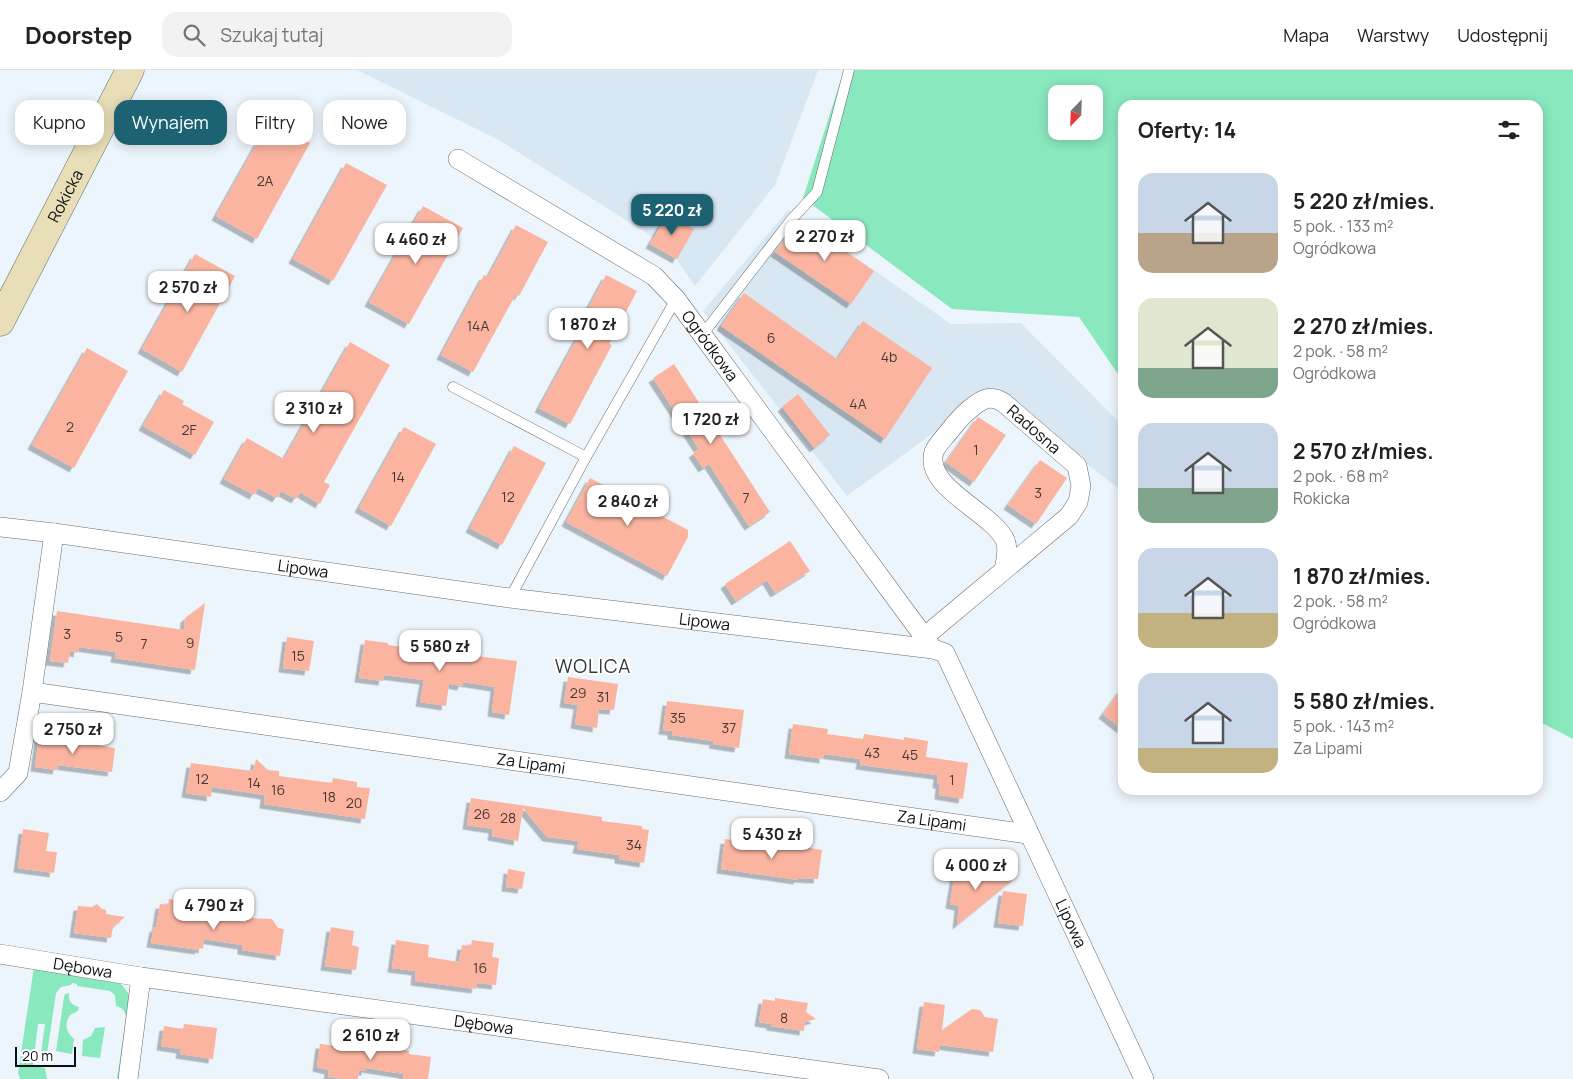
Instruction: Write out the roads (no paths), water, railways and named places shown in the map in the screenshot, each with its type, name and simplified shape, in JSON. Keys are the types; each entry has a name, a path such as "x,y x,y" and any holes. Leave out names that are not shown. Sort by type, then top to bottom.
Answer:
{"main road":[{"name":"Rokicka","path":"0,322 130,70"}],"street":[{"name":"Ogródkowa","path":"458,159 654,276 676,299 703,334 928,643"},
{"name":"Radosna","path":"928,643 1004,570 1069,516 1078,502 1081,486 1077,466 995,397 987,398 962,415 934,452 932,463 938,476 951,491 999,530 1006,542 1007,548 1004,570"},
{"name":"Lipowa","path":"0,527 54,533 510,598 928,643 945,653 1144,1079"},
{"path":"0,792 18,773 32,692 54,533"},
{"name":"Za Lipami","path":"32,692 1028,834"},
{"name":"Dębowa","path":"0,954 141,977 878,1079"},
{"path":"128,1079 141,977"}],"lane":[{"path":"703,334 790,220 817,192 849,70"},
{"path":"510,598 586,457 676,299"},
{"path":"453,387 586,457"}],"district":[{"name":"WOLICA","path":"593,666"}]}
